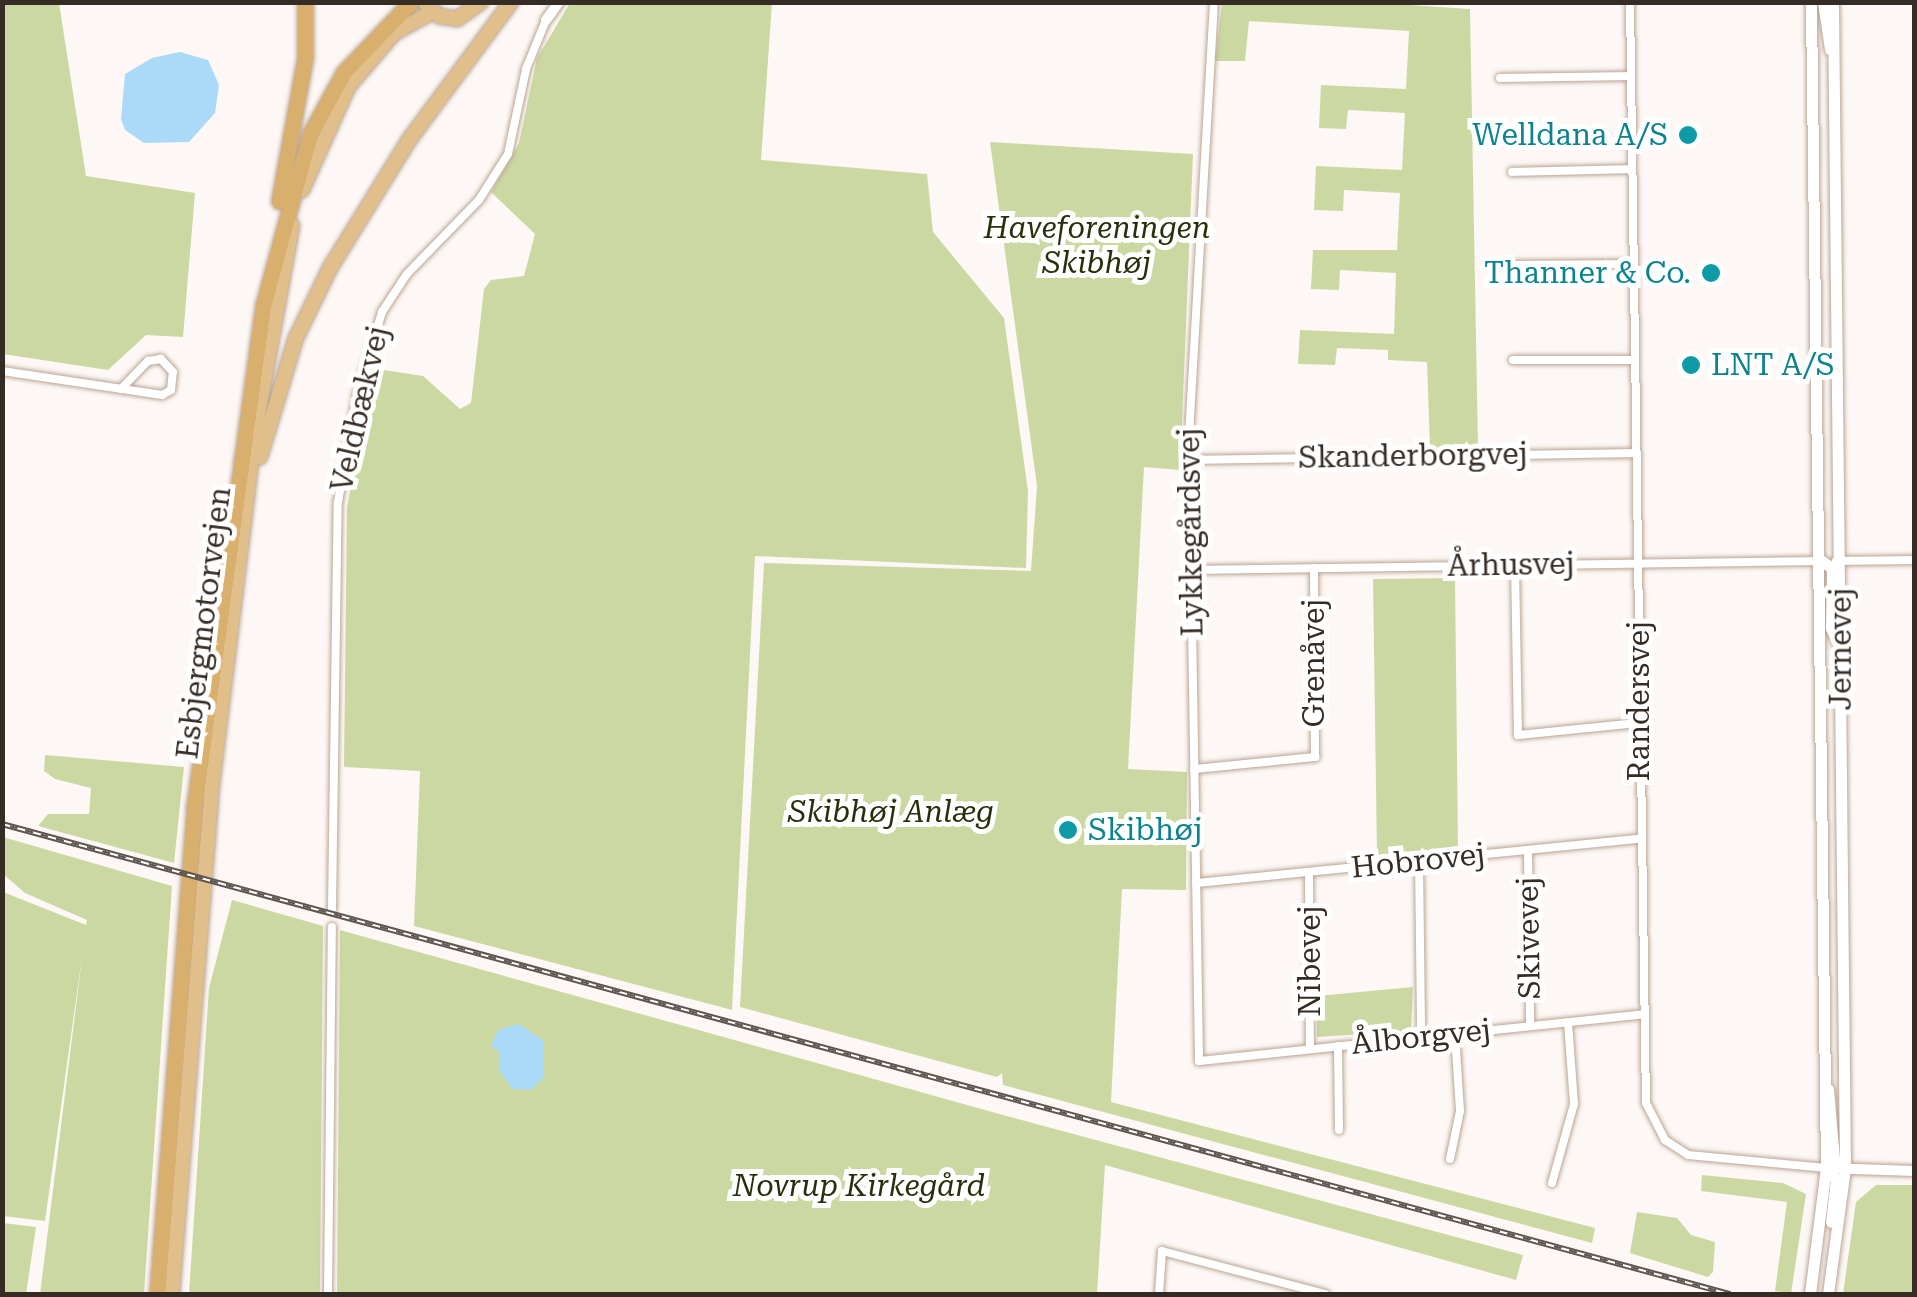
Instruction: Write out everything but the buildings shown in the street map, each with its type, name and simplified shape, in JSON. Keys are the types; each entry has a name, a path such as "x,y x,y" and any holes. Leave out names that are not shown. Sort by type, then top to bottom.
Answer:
{"highway":[{"path":"263,306 305,58 304,2"},
{"name":"Esbjergmotorvejen","path":"156,1294 194,808 263,306 310,134 344,72 411,2"},
{"path":"428,7 456,19 481,2"},
{"path":"245,526 277,392 330,268 409,140 511,2"},
{"name":"Esbjergmotorvejen","path":"172,1294 210,804 282,273 321,136 380,47 428,7"}],"main road":[{"name":"Jernevej","path":"1811,2 1820,484 1832,568 1832,628 1840,648 1845,1169 1828,1294"},
{"path":"1823,2 1834,58"},
{"name":"Jernevej","path":"1810,1294 1826,1168 1833,2"},
{"path":"1825,1081 1834,1103 1834,1159 1845,1169"},
{"path":"1826,1168 1836,1179 1834,1256"}],"street":[{"path":"546,20 559,2"},
{"name":"Lykkegårdsvej","path":"1199,1061 1189,460 1214,2"},
{"name":"Randersvej","path":"1630,2 1646,1103 1665,1140 1702,1159 1914,1171"},
{"name":"Veldbækvej","path":"332,908 338,502 357,395 382,312 407,274 479,200 508,154 526,69 546,20"},
{"path":"1500,78 1631,76"},
{"path":"1512,172 1632,169"},
{"path":"1513,265 1634,264"},
{"path":"2,371 121,389 166,394 174,372 161,359 148,361 121,389"},
{"path":"1514,360 1635,360"},
{"name":"Skanderborgvej","path":"1189,460 1636,454"},
{"name":"Århusvej","path":"1191,570 1914,560"},
{"path":"1516,565 1518,735 1638,724"},
{"name":"Grenåvej","path":"1194,769 1315,757 1314,568"},
{"name":"Hobrovej","path":"1196,884 1640,839"},
{"name":"Skivevej","path":"1528,850 1530,1026"},
{"path":"1419,861 1422,1037"},
{"name":"Nibevej","path":"1309,872 1310,1049"},
{"path":"328,1294 332,926"},
{"name":"Ålborgvej","path":"1199,1061 1643,1014"},
{"path":"1552,1183 1574,1104 1568,1022"},
{"path":"1450,1159 1460,1111 1455,1034"},
{"path":"1338,1046 1339,1130"},
{"path":"1159,1294 1162,1251 1325,1294"}],"green space":[{"path":"1364,2 1470,9 1478,447 1430,448 1427,362 1388,360 1388,350 1337,348 1335,365 1298,364 1300,330 1394,334 1396,273 1340,270 1339,290 1311,289 1313,250 1397,250 1400,193 1344,190 1343,211 1314,210 1316,166 1402,170 1405,113 1348,110 1346,129 1319,128 1321,85 1406,89 1409,31 1249,21 1245,61 1215,61 1222,3"},
{"path":"2,3 59,3 86,176 195,193 183,337 146,335 108,370 3,354"},
{"path":"570,3 772,3 761,160 927,174 933,232 1004,318 1028,491 1026,568 755,556 732,1010 414,926 420,771 344,767 347,508 371,368 423,376 460,409 471,403 484,289 491,280 524,276 535,234 491,192 519,143 537,58"},
{"path":"990,142 1193,154 1180,470 1144,467 1128,769 1187,772 1186,890 1122,889 1111,1102 1595,1228 1592,1243 1003,1085 1002,1073 997,1077 740,1007 764,563 1031,571 1037,486"},
{"path":"1455,578 1458,848 1377,856 1373,579"},
{"path":"45,755 184,767 174,863 38,826 48,814 89,814 91,788 55,779 44,771"},
{"path":"3,837 172,886 144,1294 40,1294 83,950 45,1221 3,1216 3,892 86,925 87,920 25,893 3,874"},
{"path":"232,900 323,926 320,1294 189,1294 209,988"},
{"name":"Novrup Kirkegård","path":"340,930 1523,1255 1516,1280 1105,1165 1097,1294 337,1294"},
{"path":"1413,987 1411,1031 1317,1037 1317,996"},
{"path":"1702,1175 1783,1183 1806,1194 1791,1294 1775,1291 1787,1202 1701,1191"},
{"path":"1876,1185 1914,1185 1914,1294 1843,1294 1856,1202"},
{"path":"1637,1212 1677,1218 1691,1235 1715,1242 1713,1272 1708,1277 1630,1253"},
{"path":"3,1223 36,1227 26,1294 3,1294"}],"water":[{"path":"180,52 208,60 219,85 215,113 189,142 144,143 125,130 121,119 125,74 152,58"},
{"path":"519,1024 544,1041 543,1078 531,1090 512,1089 499,1070 500,1052 491,1046 498,1030"}],"railway":[{"path":"2,824 1730,1294"}],"place":[{"name":"Welldana A/S","path":"1688,135"},
{"name":"Thanner & Co.","path":"1711,273"},
{"name":"LNT A/S","path":"1691,365"},
{"name":"Skibhøj","path":"1068,830"}],"park label":[{"name":"Haveforeningen Skibhøj","path":"1097,245"},
{"name":"Skibhøj Anlæg","path":"891,812"}]}
